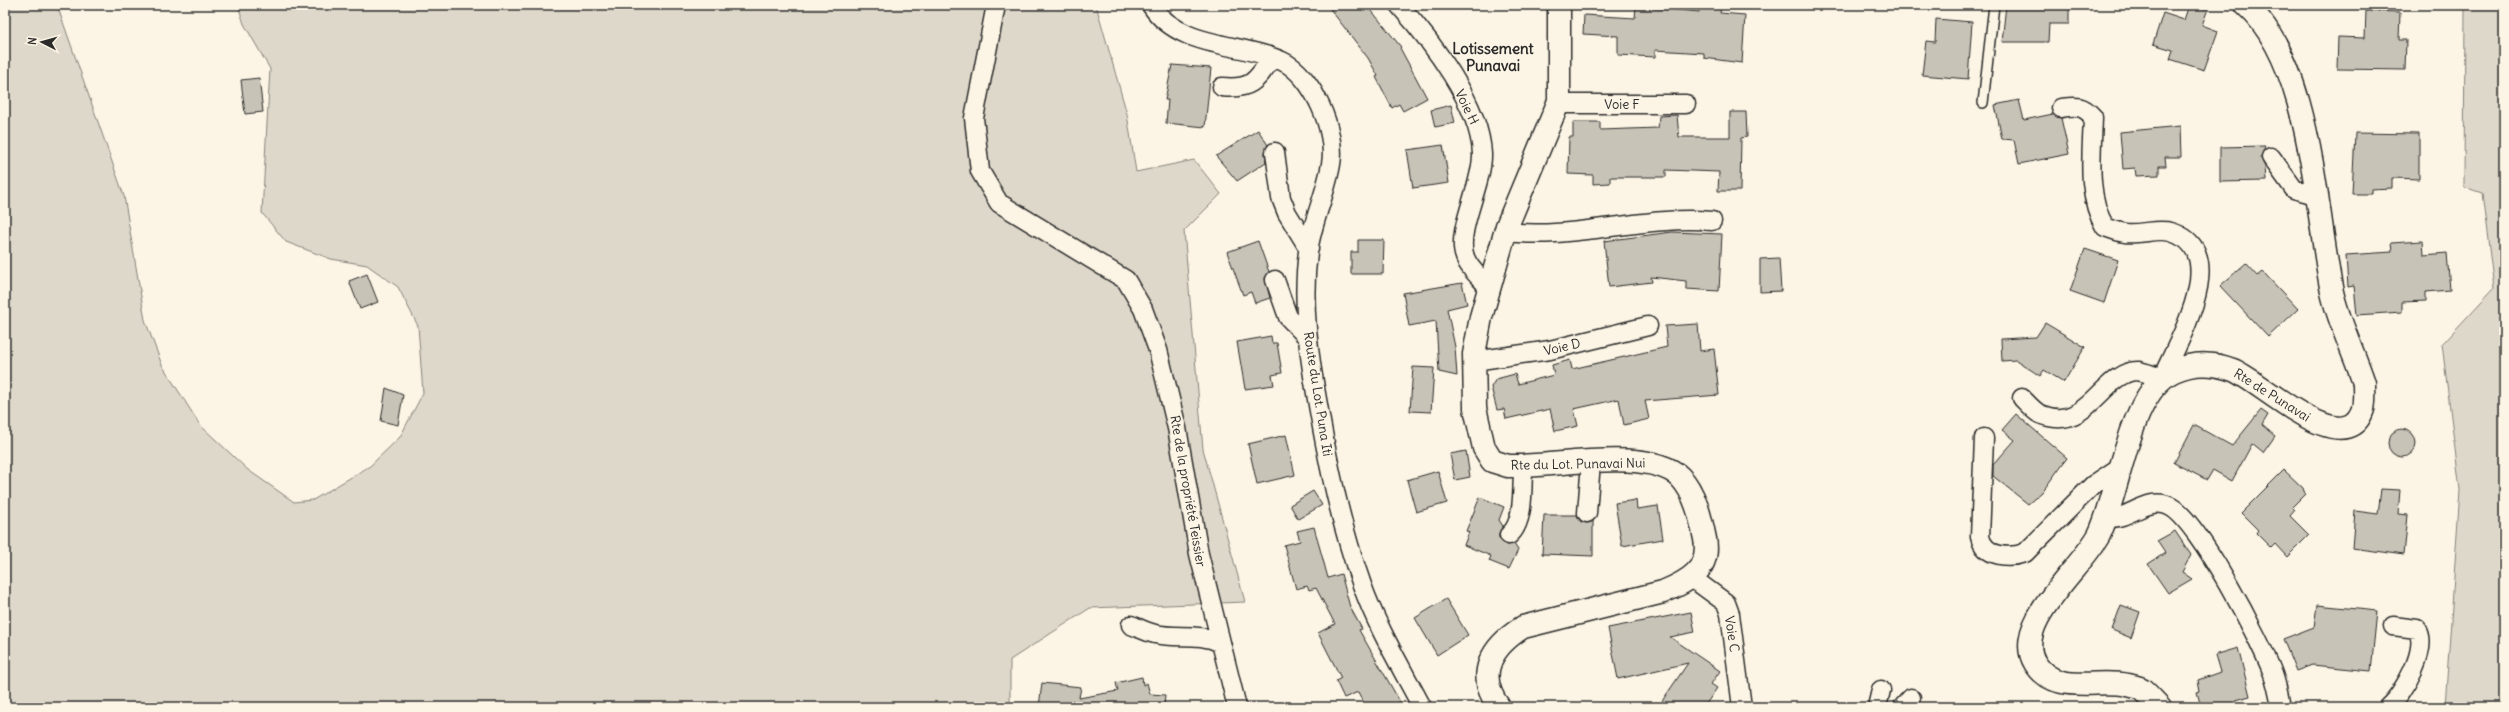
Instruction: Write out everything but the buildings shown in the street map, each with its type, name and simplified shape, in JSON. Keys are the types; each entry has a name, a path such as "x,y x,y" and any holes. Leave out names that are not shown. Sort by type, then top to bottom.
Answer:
{"main road":[{"name":"Rte du Lot. Punavai Nui","path":"1559,5 1558,104 1506,232 1481,317 1474,361 1475,408 1484,448 1492,461 1508,466 1523,467 1591,462 1652,464 1680,478 1698,510 1706,542 1702,565 1698,573 1692,578"},
{"name":"Rte de Punavai","path":"2160,707 2141,688 2115,682 2072,685 2054,680 2042,673 2030,651 2029,641 2032,628 2099,535 2120,467 2140,413 2150,392 2162,378 2174,370 2208,364 2234,370 2314,422 2330,428 2345,428 2355,421 2362,410 2364,384 2332,292 2300,110 2282,59 2268,31 2246,5"},
{"path":"1498,707 1490,692 1488,666 1494,651 1506,638 1523,627 1663,592 1692,578"}],"street":[{"name":"Rte de la propriété Teissier","path":"996,5 974,118 980,171 999,203 1126,280 1143,309 1166,380 1177,428 1199,554 1237,707"},
{"name":"Route du Lot. Puna Iti","path":"1152,5 1168,24 1187,33 1209,42 1281,60 1295,69 1308,82 1323,111 1330,140 1331,164 1313,224 1306,274 1308,338 1320,419 1337,500 1348,540 1371,606 1422,707"},
{"name":"Voie H","path":"1399,5 1422,32 1468,102 1478,127 1482,155 1480,175 1463,235 1462,248 1465,258 1489,288"},
{"path":"1222,87 1235,88 1248,86 1259,77 1272,58"},
{"name":"Voie F","path":"1558,104 1686,104"},
{"path":"2022,398 2038,414 2056,418 2066,417 2085,408 2118,378 2128,373 2138,371 2162,378 2197,298 2200,262 2194,249 2183,238 2170,231 2125,233 2105,227 2097,214 2094,196 2093,117 2085,108 2077,105 2061,108"},
{"path":"1275,152 1281,198 1287,213 1309,249"},
{"path":"2271,157 2294,189 2316,195"},
{"path":"1506,232 1532,235 1683,219 1712,221"},
{"path":"1275,280 1288,317 1308,338"},
{"name":"Voie D","path":"1474,361 1550,350 1648,326"},
{"path":"1984,438 1980,537 1986,549 2002,557 2011,558 2025,553 2093,485 2120,467"},
{"path":"1587,513 1591,462"},
{"path":"1509,535 1513,532 1518,518 1523,467"},
{"path":"2104,519 2121,517 2155,503 2170,506 2184,518 2198,535 2249,623 2273,675 2281,707"},
{"name":"Voie C","path":"1692,578 1726,603 1730,614 1742,707"},
{"path":"1131,625 1155,634 1197,635 1209,637 1220,643"},
{"path":"2388,707 2409,682 2421,639 2417,629 2393,626"}],"lane":[{"path":"1983,103 1994,5"}],"shaded area":[{"path":"5,5 57,5 124,196 145,320 162,365 200,425 248,470 294,502 313,500 370,466 400,437 423,393 418,326 398,287 367,265 331,259 286,242 262,213 270,69 244,24 238,5 1096,5 1127,114 1136,172 1194,160 1221,194 1184,231 1203,449 1245,602 1090,608 1010,660 1010,707 5,707"},
{"path":"2465,5 2504,5 2504,707 2445,707 2460,490 2442,344 2494,288 2482,193 2464,187"}],"district":[{"name":"Lotissement Punavai","path":"1493,56"}]}
